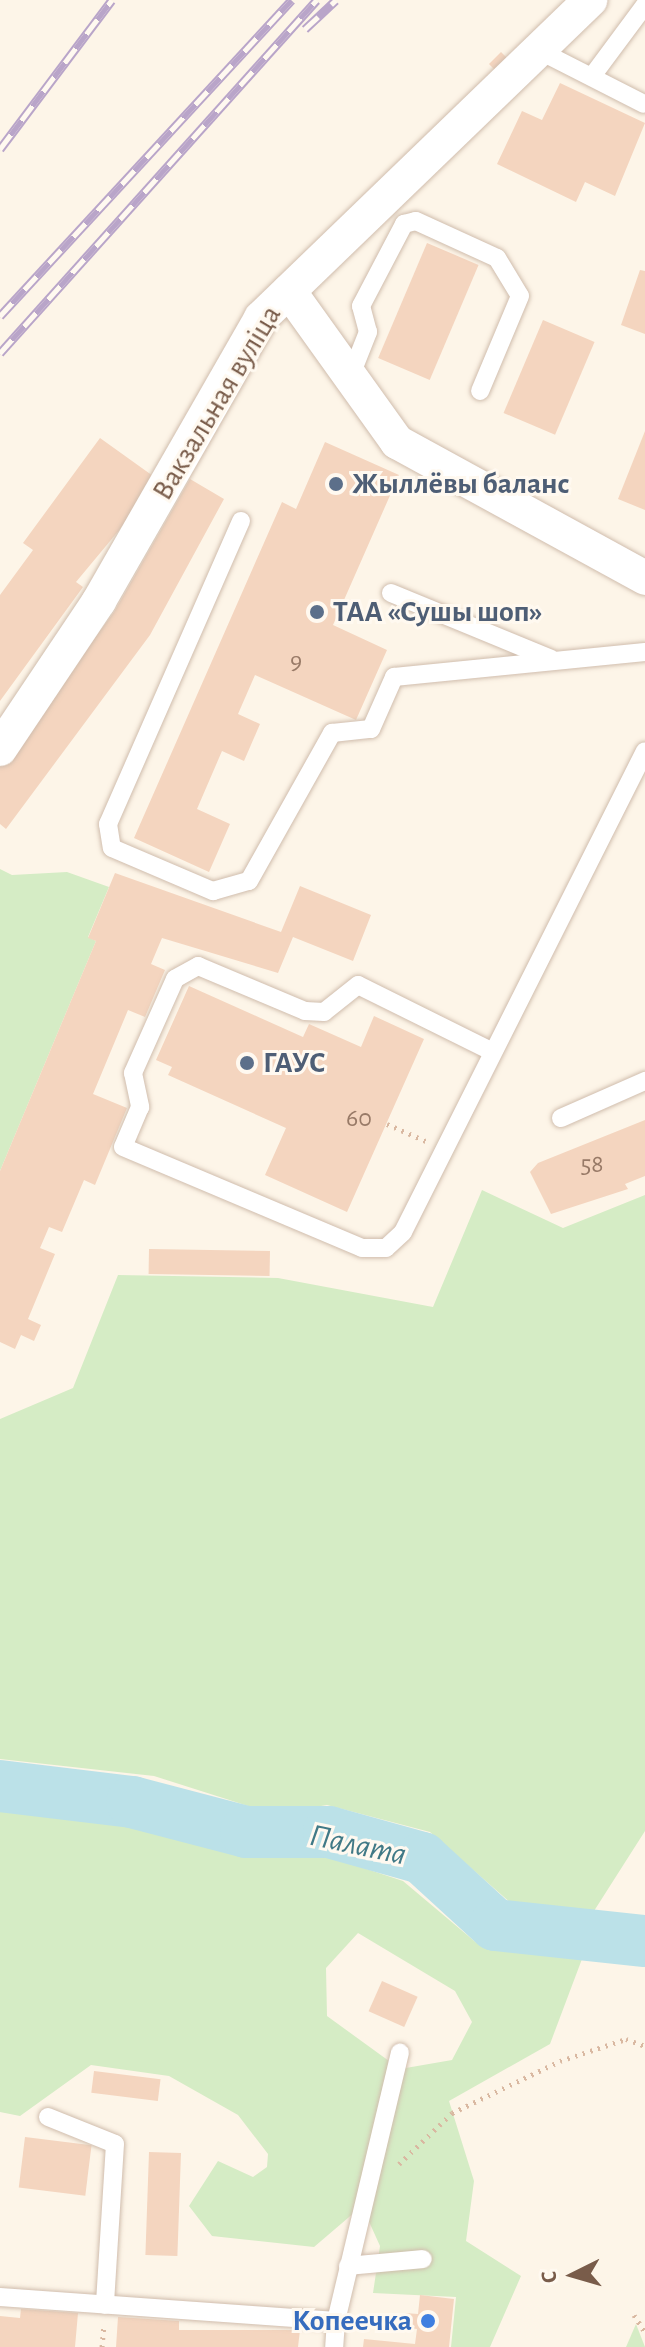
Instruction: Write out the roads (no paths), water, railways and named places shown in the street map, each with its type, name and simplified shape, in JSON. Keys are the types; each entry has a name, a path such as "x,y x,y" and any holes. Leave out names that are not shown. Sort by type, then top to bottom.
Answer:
{"street":[{"name":"Вакзальная вуліца","path":"0,749 99,601 261,318 542,52 590,0"},
{"path":"289,291 348,382 397,442 645,578"}],"lane":[{"path":"593,75 645,5"},
{"path":"542,52 593,75 644,104"},
{"path":"348,382 368,332 361,306 404,224 416,221 497,258 520,296 480,391"},
{"path":"241,521 108,824 112,848 213,891 249,881 332,733 371,729 394,677 645,652"},
{"path":"391,593 553,660"},
{"path":"489,1050 358,985 324,1012 305,1011 198,966 175,979 133,1073 140,1107 123,1147 362,1248 386,1248 403,1232 489,1050 645,751"},
{"path":"561,1118 645,1081"},
{"path":"334,2347 336,2321 348,2266 400,2053"},
{"path":"48,2117 115,2144 105,2305"},
{"path":"348,2266 423,2259"},
{"path":"0,2297 336,2321"}],"waterway":[{"name":"Палата","path":"0,1786 132,1802 246,1832 329,1832 422,1858 495,1925 645,1941"}],"railway":[{"path":"0,149 112,0"},
{"path":"0,316 292,0"},
{"path":"0,353 317,0"},
{"path":"305,29 336,0"}],"place":[{"name":"Жыллёвы баланс","path":"336,484"},
{"name":"ТАА «Сушы шоп»","path":"317,612"},
{"name":"ГАУС","path":"247,1063"},
{"name":"Копеечка","path":"428,2321"}]}
